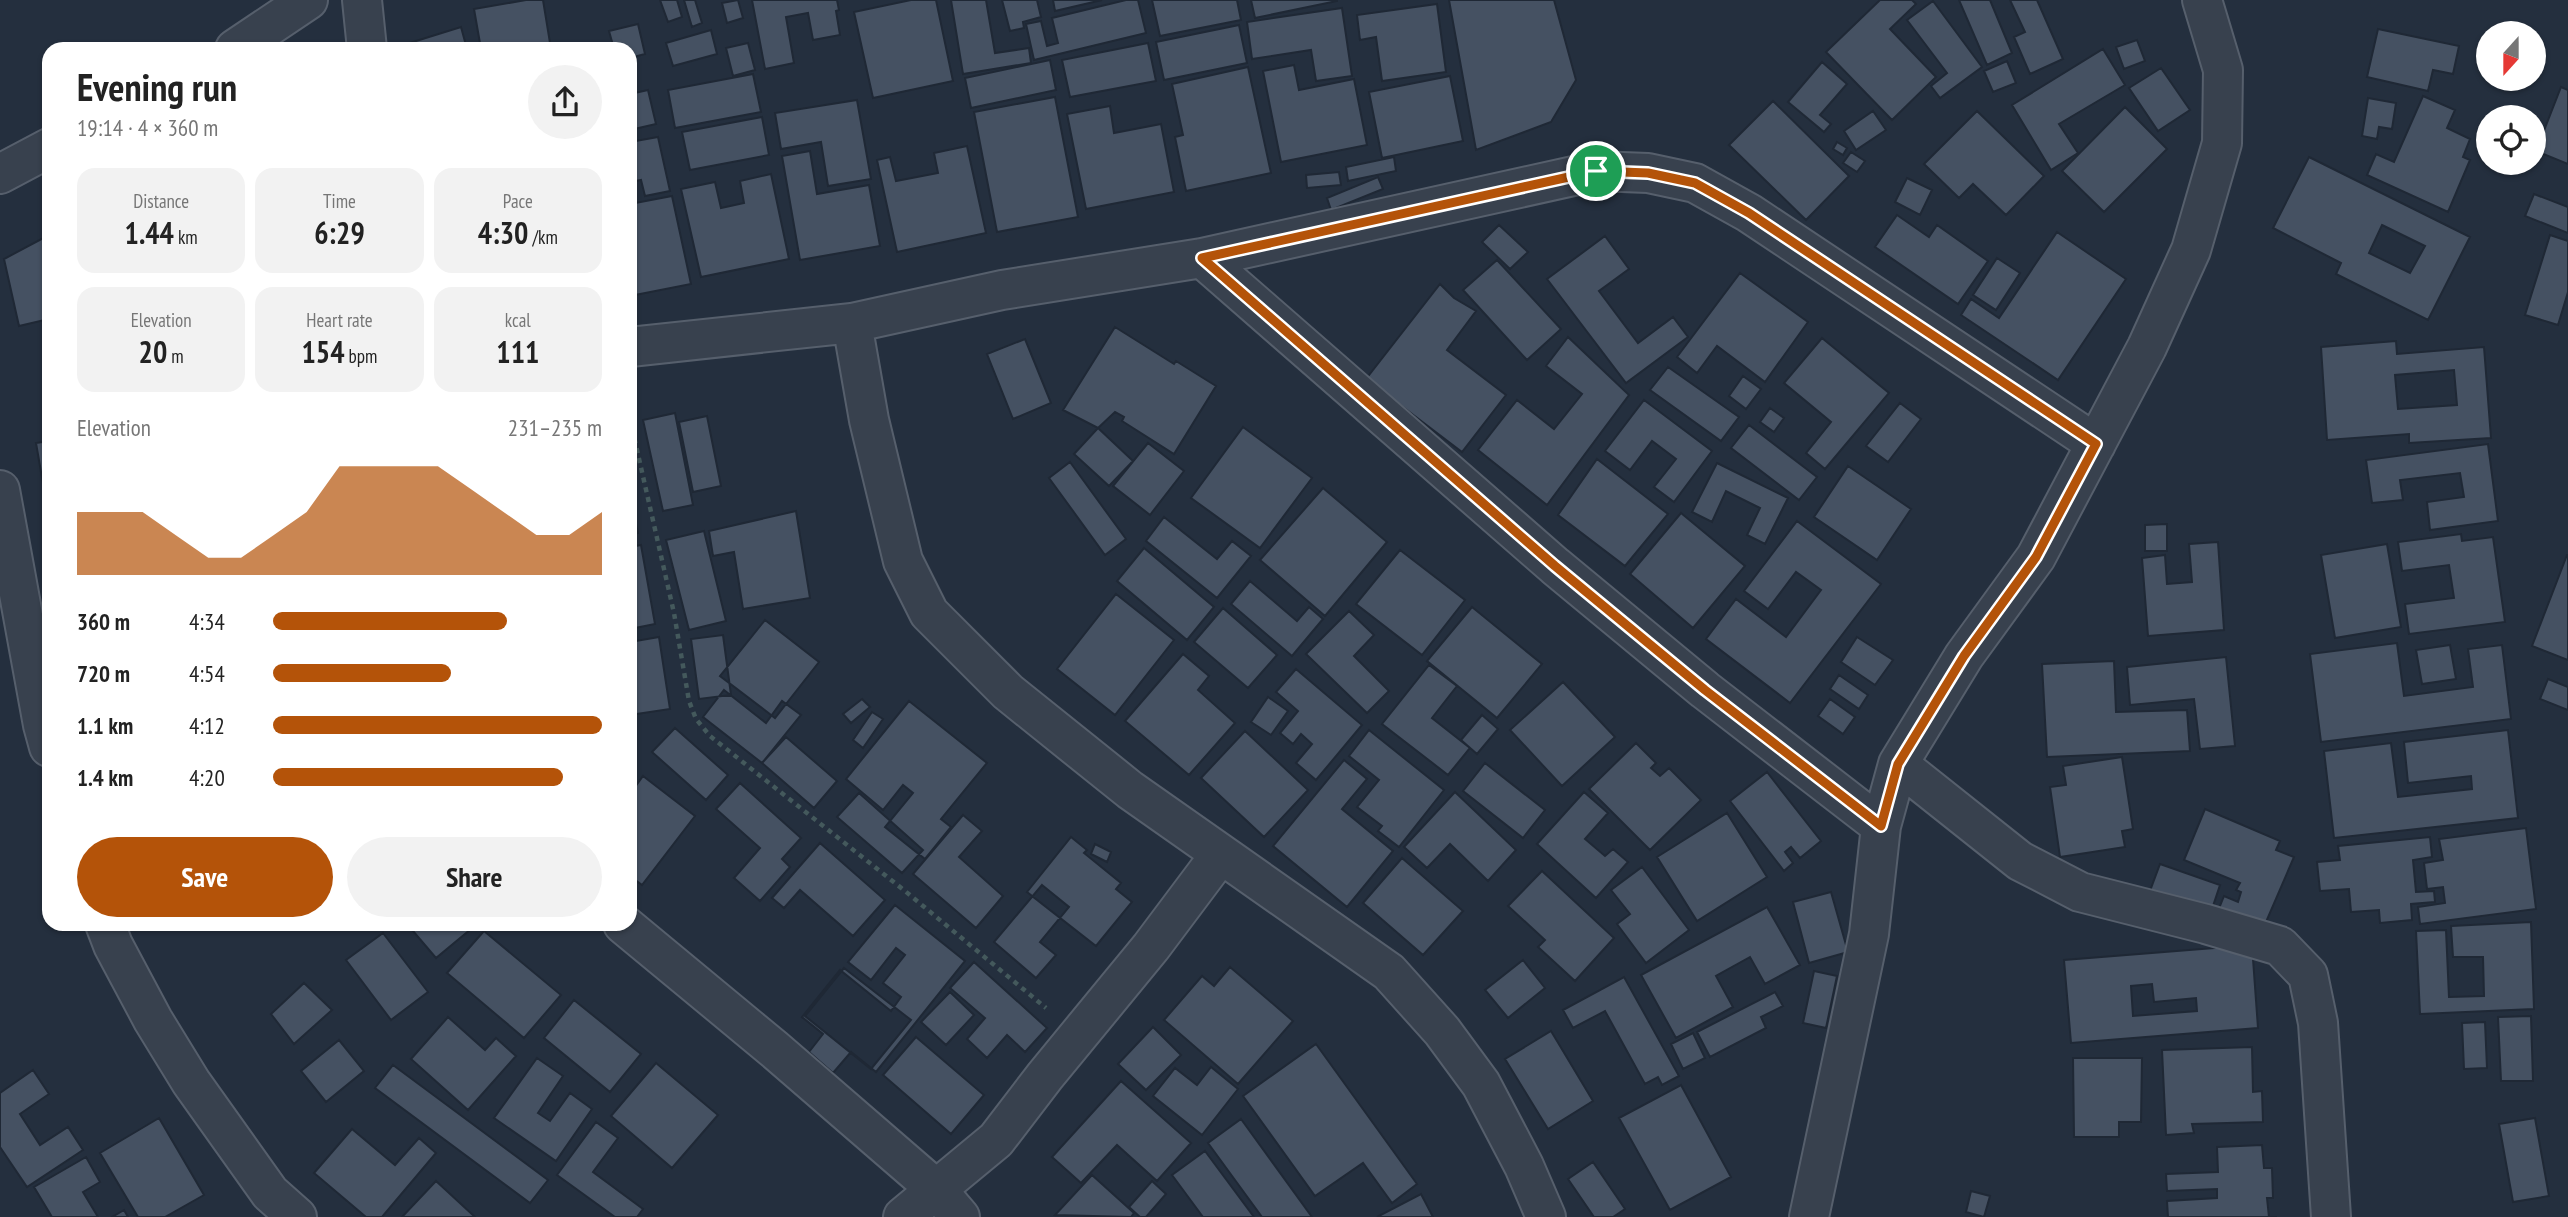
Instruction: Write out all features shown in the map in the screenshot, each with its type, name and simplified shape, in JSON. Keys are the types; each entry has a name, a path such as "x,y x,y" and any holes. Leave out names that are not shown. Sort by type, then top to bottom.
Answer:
{"street":[{"path":"245,42 308,0"},
{"path":"1809,1217 1869,934 1881,826 1898,764 1964,656 2036,557 2147,347 2190,250 2222,144 2223,70 2202,0"},
{"path":"365,1 367,42"},
{"path":"0,174 42,152"},
{"path":"637,345 852,323 1002,290 1202,258 1596,171 1648,173 1695,183 1749,213 2096,444"},
{"path":"1202,258 1555,566 1705,690 1881,826"},
{"path":"852,323 869,420 903,561 929,613 1009,692 1129,790 1389,972 1442,1031 1481,1084 1524,1166 1546,1217"},
{"path":"0,490 6,551 42,720"},
{"path":"1898,764 2020,861 2080,892 2280,946 2308,975 2318,1023 2331,1217"},
{"path":"903,1217 949,1203 1220,855"},
{"path":"108,931 147,1009 191,1082 271,1193 298,1217"},
{"path":"631,931 764,1041 949,1203"}],"path":[{"path":"637,450 674,612 689,701 696,719 710,736 905,891 1079,1035"}],"building":[{"path":"526,0 543,0 550,42 480,42 474,9"},
{"path":"660,0 677,0 682,17 668,22"},
{"path":"684,0 695,0 702,23 692,27"},
{"path":"738,0 743,18 727,23 722,3"},
{"path":"752,0 837,0 840,35 813,40 808,13 786,17 794,63 765,69"},
{"path":"911,0 936,0 953,81 873,98 854,12"},
{"path":"951,0 986,0 995,53 1029,48 1031,63 963,74"},
{"path":"1002,0 1037,0 1041,17 1023,22 1024,28 1010,31"},
{"path":"1053,0 1102,0 1055,11"},
{"path":"1126,0 1138,0 1146,33 1034,60 1026,24 1041,21 1047,46 1058,43 1052,18"},
{"path":"1152,0 1237,0 1241,20 1160,36"},
{"path":"1251,0 1337,0 1337,1 1255,18"},
{"path":"1449,0 1554,0 1576,80 1551,122 1476,150"},
{"path":"1880,0 1912,0 1916,4 1890,29 1936,77 1892,120 1826,52"},
{"path":"1959,0 1990,0 2012,53 1987,65"},
{"path":"2010,0 2037,0 2063,59 2030,74 2014,37 2025,32"},
{"path":"1933,1 1982,67 1940,98 1931,86 1947,73 1907,20"},
{"path":"1437,4 1446,72 1382,81 1376,37 1360,40 1357,15"},
{"path":"1342,8 1352,76 1316,81 1311,50 1252,59 1247,22"},
{"path":"638,24 645,54 637,56 637,42 612,42 609,31"},
{"path":"1239,25 1247,63 1164,80 1156,42"},
{"path":"461,27 465,42 413,42"},
{"path":"2378,29 2459,46 2453,74 2433,70 2428,91 2367,77"},
{"path":"711,30 717,54 673,66 666,43"},
{"path":"2137,40 2145,61 2124,69 2116,47"},
{"path":"748,43 755,70 733,76 726,48"},
{"path":"1148,43 1156,81 1070,97 1062,60"},
{"path":"2103,49 2125,85 2059,124 2078,153 2051,170 2012,105"},
{"path":"1050,60 1056,90 971,108 965,78"},
{"path":"2007,61 2016,83 1993,92 1984,71"},
{"path":"1822,62 1847,84 1820,115 1831,124 1824,132 1788,102"},
{"path":"1294,65 1299,90 1354,79 1367,145 1281,162 1263,71"},
{"path":"1248,67 1271,173 1186,191 1175,137 1183,135 1172,84"},
{"path":"2161,68 2190,110 2158,131 2129,88"},
{"path":"753,74 761,112 675,128 668,90"},
{"path":"1450,76 1463,141 1382,158 1369,92"},
{"path":"2561,87 2568,90 2568,164 2546,155 2546,125"},
{"path":"648,90 656,124 637,128 637,92"},
{"path":"2423,96 2455,110 2447,128 2470,139 2463,157 2470,160 2448,212 2367,175 2376,154 2394,162"},
{"path":"1055,97 1078,217 997,232 974,112"},
{"path":"2368,98 2396,103 2392,129 2379,127 2377,139 2362,136"},
{"path":"857,100 871,179 828,186 821,142 781,149 775,113"},
{"path":"1773,101 1849,176 1806,220 1729,145"},
{"path":"1110,106 1114,133 1161,124 1174,192 1086,209 1067,114"},
{"path":"2125,107 2167,149 2104,212 2062,171"},
{"path":"1873,111 1886,130 1856,150 1844,131"},
{"path":"1977,111 2044,176 2006,215 1973,184 1959,198 1924,164"},
{"path":"762,117 769,155 690,170 682,132"},
{"path":"658,137 670,191 645,196 641,180 637,181 637,141"},
{"path":"1837,142 1847,148 1843,155 1833,149"},
{"path":"967,146 986,233 897,252 877,160 890,157 896,181 938,173 934,153"},
{"path":"810,151 817,194 869,185 880,246 800,260 782,156"},
{"path":"1851,152 1865,161 1857,172 1843,163"},
{"path":"1394,157 1396,171 1348,181 1346,167"},
{"path":"2309,157 2470,237 2428,320 2336,274 2341,263 2273,228","holes":["2382,225 2425,246 2410,273 2369,253"]},
{"path":"1339,172 1341,185 1307,188 1306,175"},
{"path":"771,174 789,259 701,277 681,189 715,182 721,208 744,203 740,181"},
{"path":"1378,177 1383,189 1331,210 1327,198"},
{"path":"1907,178 1932,190 1920,215 1895,202"},
{"path":"2534,194 2568,207 2568,233 2525,216"},
{"path":"672,196 691,284 637,295 637,203"},
{"path":"1897,215 1929,237 1937,225 1988,261 1958,304 1875,247"},
{"path":"1499,225 1528,252 1510,269 1482,242"},
{"path":"2057,232 2126,279 2058,380 1961,315 1971,299 1999,318"},
{"path":"2550,235 2568,241 2568,292 2558,325 2525,315"},
{"path":"1605,236 1629,269 1599,291 1638,343 1673,317 1688,337 1626,383 1547,279"},
{"path":"42,239 42,321 19,326 4,259"},
{"path":"1997,258 2020,273 1996,310 1973,295"},
{"path":"1497,260 1561,329 1527,360 1463,290"},
{"path":"1740,273 1808,322 1765,382 1717,346 1697,373 1677,357"},
{"path":"1440,284 1454,298 1476,311 1447,350 1506,395 1462,452 1366,379"},
{"path":"1115,327 1174,364 1176,361 1216,386 1174,454 1122,421 1124,417 1115,412 1098,428 1063,410"},
{"path":"1568,337 1629,395 1547,505 1478,450 1517,400 1554,429 1582,394 1546,366"},
{"path":"1822,338 1889,393 1825,469 1806,453 1831,422 1784,383"},
{"path":"1025,339 1051,403 1013,419 987,354"},
{"path":"2396,341 2397,354 2484,347 2491,438 2409,443 2409,434 2327,440 2321,347","holes":["2454,370 2457,405 2398,409 2395,375"]},
{"path":"1668,367 1739,417 1721,441 1650,390"},
{"path":"1743,376 1761,389 1746,409 1729,396"},
{"path":"1644,400 1712,451 1674,502 1654,487 1676,459 1652,441 1630,470 1605,451"},
{"path":"1900,403 1921,419 1888,462 1866,446"},
{"path":"1770,408 1784,418 1774,432 1760,422"},
{"path":"675,413 693,505 663,511 643,420"},
{"path":"707,416 721,486 693,492 679,422"},
{"path":"1749,425 1817,477 1799,500 1731,448"},
{"path":"1243,427 1312,478 1260,548 1191,498"},
{"path":"1098,428 1133,461 1109,486 1074,454"},
{"path":"42,442 42,478 36,443"},
{"path":"1148,443 1184,471 1150,515 1113,486"},
{"path":"2488,444 2498,521 2430,530 2427,502 2464,497 2460,473 2400,480 2403,500 2372,503 2366,460"},
{"path":"1597,459 1668,514 1625,566 1558,515"},
{"path":"1070,462 1126,539 1105,555 1049,478"},
{"path":"1717,463 1788,498 1765,544 1747,535 1760,508 1726,491 1712,522 1692,512"},
{"path":"1848,466 1911,509 1877,560 1814,517"},
{"path":"1323,488 1387,542 1325,616 1260,560"},
{"path":"796,511 810,598 743,609 734,552 713,556 709,531"},
{"path":"1681,513 1745,566 1693,628 1630,574"},
{"path":"1164,517 1217,559 1232,541 1251,556 1217,598 1146,541"},
{"path":"1797,521 1881,584 1790,703 1706,639 1736,599 1786,637 1821,590 1796,572 1768,609 1744,591"},
{"path":"2167,524 2167,551 2145,551 2145,525"},
{"path":"704,531 726,621 689,630 666,540"},
{"path":"2461,534 2462,541 2493,537 2505,622 2409,634 2405,604 2454,598 2449,565 2402,571 2398,542"},
{"path":"2218,542 2224,630 2148,636 2142,558 2165,555 2167,584 2192,582 2189,544"},
{"path":"2387,544 2401,627 2335,638 2321,555"},
{"path":"641,545 655,624 637,628 637,546"},
{"path":"1144,548 1214,607 1187,640 1117,581"},
{"path":"1400,550 1465,600 1422,655 1356,604"},
{"path":"2568,555 2568,660 2532,646"},
{"path":"1250,581 1297,621 1309,607 1323,619 1292,656 1231,604"},
{"path":"1116,594 1174,640 1115,715 1057,669"},
{"path":"1472,607 1542,664 1497,718 1427,661"},
{"path":"1223,608 1277,655 1248,688 1194,642"},
{"path":"1349,611 1374,635 1354,656 1389,691 1367,713 1306,654"},
{"path":"765,620 819,662 775,718 720,676"},
{"path":"723,635 731,695 699,699 691,639"},
{"path":"659,637 670,709 637,714 637,641"},
{"path":"1857,637 1893,660 1875,685 1841,662"},
{"path":"2397,643 2404,696 2473,687 2468,649 2502,645 2511,719 2321,742 2310,654"},
{"path":"2450,645 2456,679 2422,684 2416,650"},
{"path":"1183,654 1209,676 1198,690 1235,723 1189,775 1125,721"},
{"path":"2226,657 2235,746 2200,749 2194,699 2130,705 2127,667"},
{"path":"2114,661 2116,712 2187,710 2190,751 2047,757 2042,664"},
{"path":"1429,665 1457,686 1432,718 1470,748 1448,775 1382,724"},
{"path":"1296,669 1362,725 1316,780 1296,763 1312,744 1301,734 1293,744 1280,733 1298,711 1276,692"},
{"path":"1839,675 1868,695 1859,709 1830,689"},
{"path":"2548,679 2568,687 2568,710 2540,699"},
{"path":"1563,682 1615,737 1562,786 1510,730"},
{"path":"724,690 766,723 782,701 801,715 762,763 703,717"},
{"path":"1268,697 1288,711 1271,735 1251,722"},
{"path":"862,699 870,707 851,723 843,714"},
{"path":"1830,699 1855,717 1843,734 1818,716"},
{"path":"909,701 987,763 941,819 951,827 925,859 885,827 913,793 903,785 883,810 846,779"},
{"path":"872,712 883,719 863,748 853,740"},
{"path":"1482,715 1498,729 1477,754 1461,740"},
{"path":"675,728 728,775 706,800 652,752"},
{"path":"1369,730 1444,790 1399,847 1378,831 1382,826 1357,807 1379,780 1349,756"},
{"path":"2508,730 2518,818 2334,838 2324,751 2391,743 2398,797 2472,789 2471,776 2408,783 2404,742"},
{"path":"1245,731 1308,790 1264,837 1201,778"},
{"path":"786,737 837,781 814,808 762,763"},
{"path":"1636,743 1656,763 1651,768 1660,776 1669,768 1701,800 1650,850 1589,789"},
{"path":"2122,757 2133,829 2122,831 2125,847 2060,857 2050,787 2066,785 2063,766"},
{"path":"1344,760 1367,779 1342,809 1393,851 1347,907 1273,846"},
{"path":"1485,763 1545,810 1523,838 1463,791"},
{"path":"1767,772 1821,841 1800,858 1791,847 1785,852 1793,863 1784,871 1730,801"},
{"path":"643,776 695,816 642,885 637,881 637,784"},
{"path":"740,783 801,838 782,859 790,867 760,901 734,878 760,848 716,809"},
{"path":"1455,792 1516,850 1488,881 1450,844 1427,868 1404,847"},
{"path":"1584,792 1608,813 1585,839 1605,856 1613,849 1628,862 1596,898 1537,844"},
{"path":"859,793 923,850 902,873 837,817"},
{"path":"2205,809 2280,841 2276,850 2294,857 2263,929 2218,911 2224,896 2238,902 2241,892 2236,890 2240,883 2184,860"},
{"path":"1727,813 1767,877 1697,921 1657,857"},
{"path":"963,815 982,831 959,857 1003,896 976,928 913,874"},
{"path":"2526,828 2536,909 2420,924 2418,907 2445,903 2443,887 2427,889 2424,863 2443,860 2439,839"},
{"path":"1071,837 1087,850 1084,853 1121,883 1116,889 1132,902 1096,946 1027,892"},
{"path":"2430,837 2432,857 2413,860 2416,892 2434,891 2435,902 2411,904 2412,920 2380,923 2379,910 2351,912 2349,889 2320,891 2317,862 2340,860 2338,846"},
{"path":"820,843 885,900 853,936 800,890 784,908 772,898"},
{"path":"1095,844 1111,852 1107,862 1091,854"},
{"path":"1402,858 1463,911 1423,955 1363,903"},
{"path":"2160,864 2220,885 2208,921 2147,899"},
{"path":"1642,867 1689,930 1646,963 1617,924 1630,914 1611,890"},
{"path":"1542,871 1614,938 1575,981 1538,947 1545,940 1508,906"},
{"path":"1042,885 1069,907 1040,942 1056,955 1036,978 994,942"},
{"path":"1831,892 1848,952 1809,963 1793,902"},
{"path":"895,905 965,961 876,1072 851,1052 833,1073 809,1052 823,1034 802,1017 840,970 891,1011 901,997 883,983 905,955 896,948 871,980 848,962"},
{"path":"1767,907 1800,965 1765,984 1750,957 1716,976 1733,1007 1676,1038 1641,975"},
{"path":"2531,922 2534,1009 2420,1014 2416,931 2446,930 2449,997 2484,996 2483,957 2453,957 2451,926"},
{"path":"413,931 469,931 436,958"},
{"path":"484,931 561,995 524,1038 447,973"},
{"path":"383,933 428,992 391,1020 346,960"},
{"path":"2252,945 2258,1028 2071,1043 2064,960","holes":["2152,984 2154,1002 2196,998 2197,1011 2133,1016 2131,986"]},
{"path":"1523,960 1545,988 1508,1018 1485,990"},
{"path":"974,962 1047,1028 1025,1052 1007,1035 987,1058 967,1039 985,1018 950,988"},
{"path":"1230,967 1293,1021 1238,1084 1164,1020 1202,976 1214,986"},
{"path":"844,968 911,1020 871,1069 805,1016"},
{"path":"1814,971 1837,976 1826,1028 1803,1023"},
{"path":"1624,977 1679,1076 1662,1085 1658,1077 1645,1084 1605,1011 1573,1028 1563,1010"},
{"path":"304,983 332,1010 294,1044 271,1014"},
{"path":"950,992 974,1015 946,1045 921,1022"},
{"path":"1775,992 1783,1006 1761,1017 1766,1028 1710,1057 1697,1032"},
{"path":"574,1000 641,1054 610,1092 544,1038"},
{"path":"2531,1016 2533,1081 2501,1081 2498,1017"},
{"path":"448,1017 485,1050 496,1038 516,1056 468,1110 411,1059"},
{"path":"2485,1022 2487,1068 2464,1069 2462,1023"},
{"path":"1153,1027 1181,1055 1146,1090 1118,1064"},
{"path":"1551,1031 1593,1101 1548,1129 1505,1059"},
{"path":"1693,1033 1705,1058 1683,1069 1671,1044"},
{"path":"916,1037 984,1095 951,1134 883,1075"},
{"path":"339,1040 364,1071 326,1102 301,1071"},
{"path":"1316,1044 1417,1184 1392,1203 1363,1163 1315,1196 1243,1096"},
{"path":"2252,1047 2253,1092 2262,1091 2263,1122 2192,1124 2194,1133 2166,1135 2162,1050"},
{"path":"537,1058 563,1076 538,1113 550,1121 570,1093 592,1109 556,1161 494,1118"},
{"path":"2073,1058 2142,1058 2141,1122 2119,1122 2119,1137 2074,1137"},
{"path":"656,1063 718,1115 672,1168 611,1116"},
{"path":"393,1065 548,1180 530,1203 375,1088"},
{"path":"1211,1067 1238,1089 1202,1135 1153,1096 1175,1068 1197,1085"},
{"path":"33,1070 49,1094 20,1114 40,1145 68,1127 83,1150 27,1187 0,1147 0,1093"},
{"path":"1121,1081 1191,1143 1157,1181 1117,1145 1081,1183 1052,1157"},
{"path":"1681,1085 1731,1177 1670,1210 1619,1118"},
{"path":"159,1118 204,1195 165,1217 138,1217 100,1153"},
{"path":"2535,1118 2549,1196 2513,1202 2499,1124"},
{"path":"1241,1119 1312,1217 1262,1217 1208,1143"},
{"path":"596,1122 618,1138 593,1172 643,1209 637,1217 615,1217 557,1175"},
{"path":"352,1129 395,1165 419,1138 436,1153 382,1217 366,1217 314,1173"},
{"path":"2262,1145 2264,1168 2272,1168 2273,1198 2267,1198 2269,1217 2168,1217 2167,1201 2217,1198 2217,1189 2167,1191 2166,1174 2218,1172 2217,1147"},
{"path":"1205,1151 1254,1217 1203,1217 1172,1175"},
{"path":"86,1157 100,1182 83,1192 98,1217 52,1217 34,1187"},
{"path":"1593,1162 1625,1209 1613,1217 1594,1217 1568,1179"},
{"path":"1092,1175 1134,1213 1131,1217 1055,1215"},
{"path":"436,1181 475,1217 402,1217"},
{"path":"1152,1181 1166,1194 1146,1217 1140,1217 1129,1207"},
{"path":"1971,1191 1990,1196 1984,1217 1966,1212"},
{"path":"1421,1194 1433,1217 1377,1217"},
{"path":"124,1210 128,1217 112,1217"}],"route":[{"path":"1596,171 1648,173 1695,183 1749,213 2096,444 2036,557 1964,656 1898,764 1881,826 1705,690 1555,566 1202,258 1596,171"}]}
